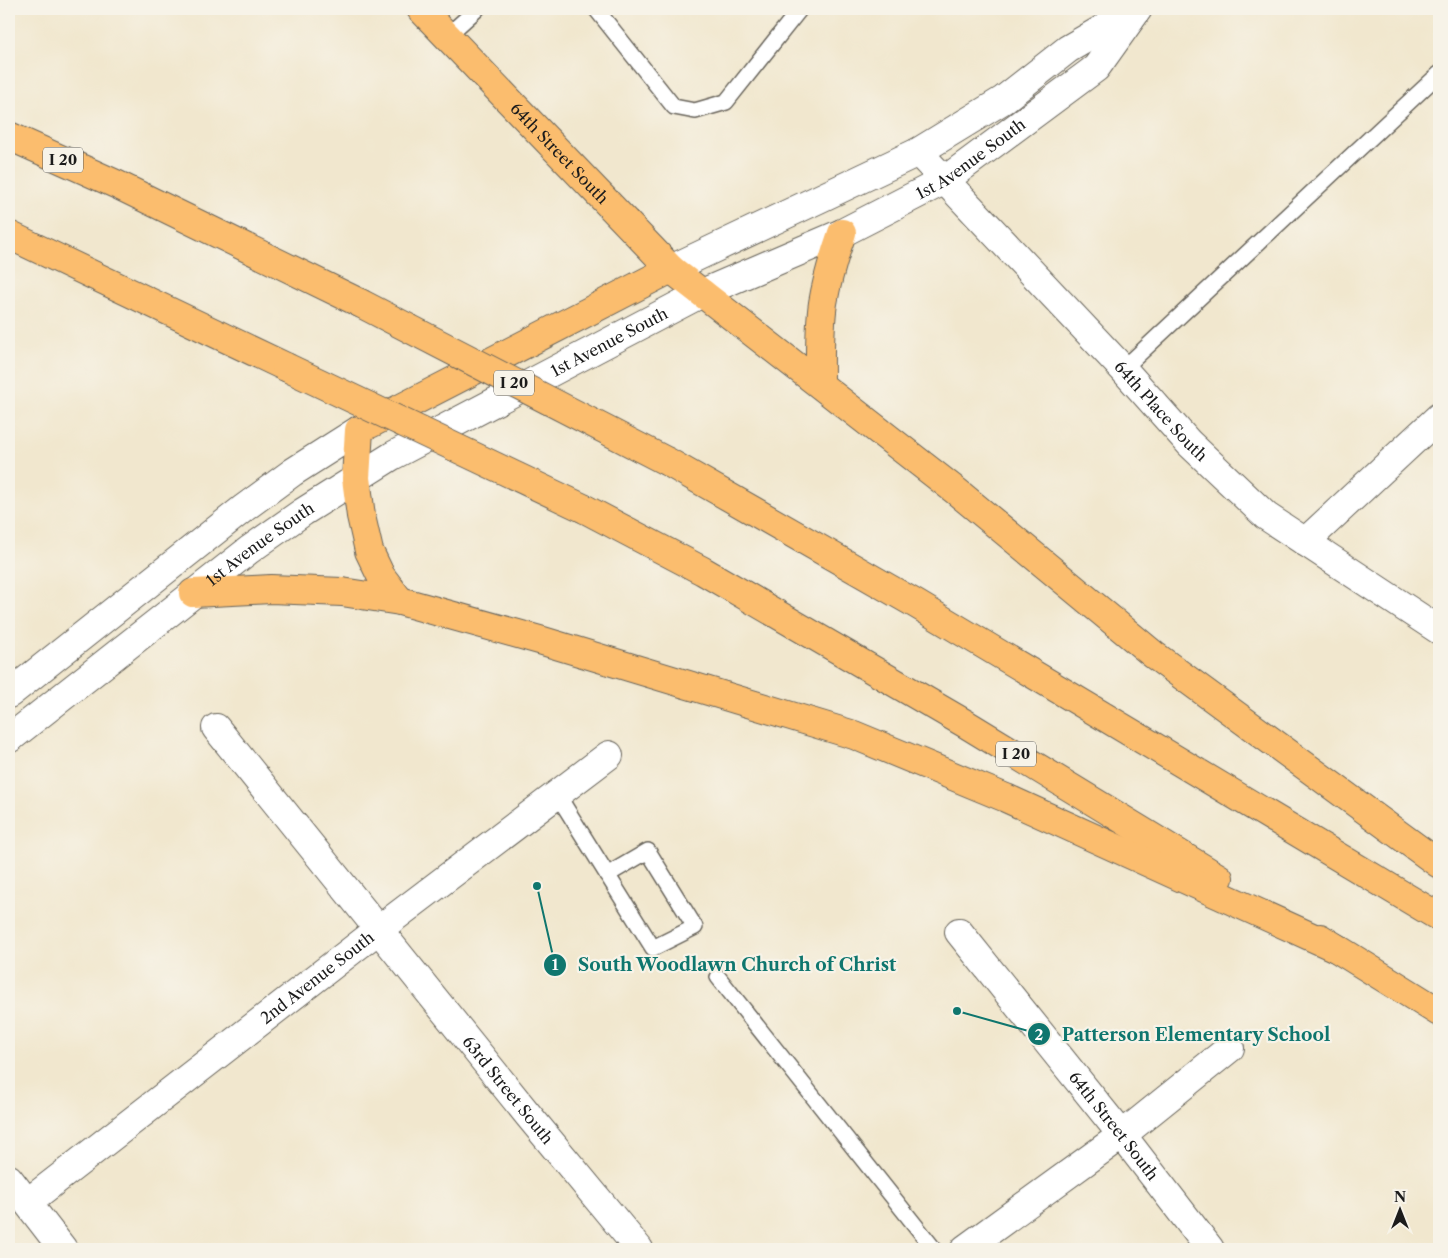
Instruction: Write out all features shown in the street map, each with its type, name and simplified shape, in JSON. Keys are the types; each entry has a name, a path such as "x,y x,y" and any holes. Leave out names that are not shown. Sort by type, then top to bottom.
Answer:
{"main road":[{"name":"64th Street South","path":"420,9 671,269 956,491 1154,655 1439,864"},
{"name":"I 20","path":"9,136 118,185 360,303 668,462 916,604 1439,917"},
{"path":"820,384 820,341 823,305 830,269 842,232"},
{"name":"I 20","path":"9,235 585,509 703,572 966,724 1439,1012"},
{"name":"1st Avenue South","path":"359,430 671,269"},
{"path":"359,430 356,478 361,516 369,551 381,576 400,601"},
{"path":"193,593 271,589 342,592 400,601 543,641 854,735 1006,798 1336,948"}],"street":[{"name":"1st Avenue South","path":"9,739 193,593 265,539 392,456 702,293 842,232 945,180 1096,68 1138,9 1068,49 1003,100 918,152 671,269"},
{"name":"64th Place South","path":"918,152 1123,369 1189,443 1259,510 1439,630"},
{"path":"1305,542 1439,417"},
{"name":"1st Avenue South","path":"9,694 244,508 293,472 359,430"},
{"name":"63rd Street South","path":"216,728 529,1116 639,1249"},
{"name":"2nd Avenue South","path":"28,1202 378,930 609,755"},
{"name":"64th Street South","path":"959,932 1122,1135 1210,1249"},
{"path":"965,1249 1122,1135 1230,1048"},
{"path":"9,1179 62,1249"}],"lane":[{"path":"447,36 477,9"},
{"path":"596,9 674,107 695,111 726,102 800,9"},
{"path":"1123,369 1439,74"},
{"path":"557,794 607,875 653,948 695,927 648,851 607,875"},
{"path":"718,977 934,1249"}],"place":[{"name":"South Woodlawn Church of Christ","path":"537,886"},
{"name":"Patterson Elementary School","path":"957,1011"}]}
